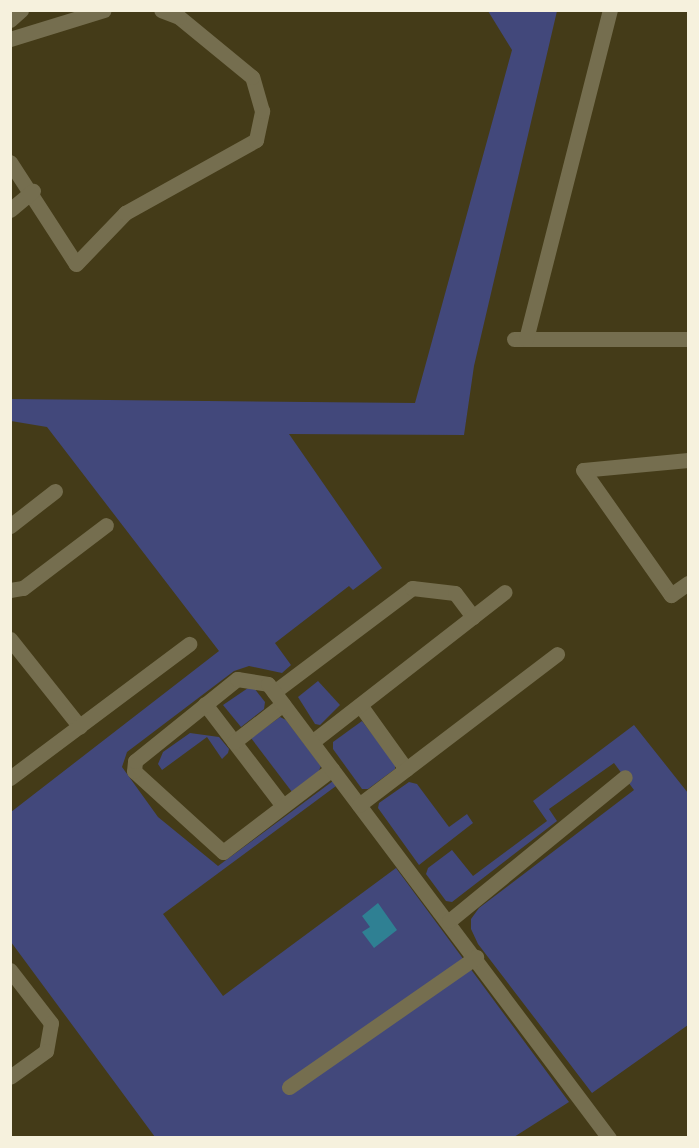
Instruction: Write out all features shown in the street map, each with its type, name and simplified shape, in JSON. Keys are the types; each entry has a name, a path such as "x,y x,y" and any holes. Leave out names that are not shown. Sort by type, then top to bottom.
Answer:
{"lane":[{"path":"10,20 21,10"},
{"path":"10,39 104,10"},
{"path":"10,162 33,191 44,219 76,264 125,213 256,140 262,111 252,77 179,17 161,10"},
{"path":"610,10 520,339 688,339"},
{"path":"10,210 33,191"},
{"path":"688,460 583,470 671,595 688,583"},
{"path":"10,526 55,491"},
{"path":"10,590 23,588 106,525"},
{"path":"234,742 278,698 412,588 454,593 473,617"},
{"path":"312,742 504,592"},
{"path":"10,639 80,727"},
{"path":"10,778 189,644"},
{"path":"359,805 557,654"},
{"path":"332,769 223,852 134,771 135,761 237,679 268,684 449,921 609,1137"},
{"path":"205,704 283,806"},
{"path":"360,705 406,769"},
{"path":"449,921 625,777"},
{"path":"289,1087 476,957"},
{"path":"10,970 51,1023 46,1051 10,1077"}],"shaded area":[{"path":"488,11 557,11 474,366 464,435 289,434 382,568 353,590 349,586 275,643 291,665 282,673 249,666 234,671 127,752 122,767 158,817 218,866 333,781 336,786 163,914 223,996 396,868 569,1102 514,1137 155,1137 11,942 11,812 219,651 47,427 11,421 10,399 415,403 512,50"},
{"path":"318,681 340,705 320,725 315,724 298,697"},
{"path":"248,688 254,688 265,702 264,709 241,727 223,705"},
{"path":"280,717 286,720 321,766 318,773 292,792 251,738"},
{"path":"362,721 395,763 395,769 368,789 362,789 333,749 333,742"},
{"path":"634,725 688,793 688,1025 592,1093 478,944 471,929 471,919 479,908 634,790 614,763 549,809 557,821 452,902 446,901 426,874 428,868 452,850 473,876 547,821 533,801"},
{"path":"190,733 219,737 229,749 228,753 222,759 207,737 162,770 158,764 163,752"},
{"path":"409,782 417,784 449,827 467,814 473,823 419,865 378,808 379,803"},
{"path":"378,903 397,930 374,948 362,932 370,927 362,916"}]}
